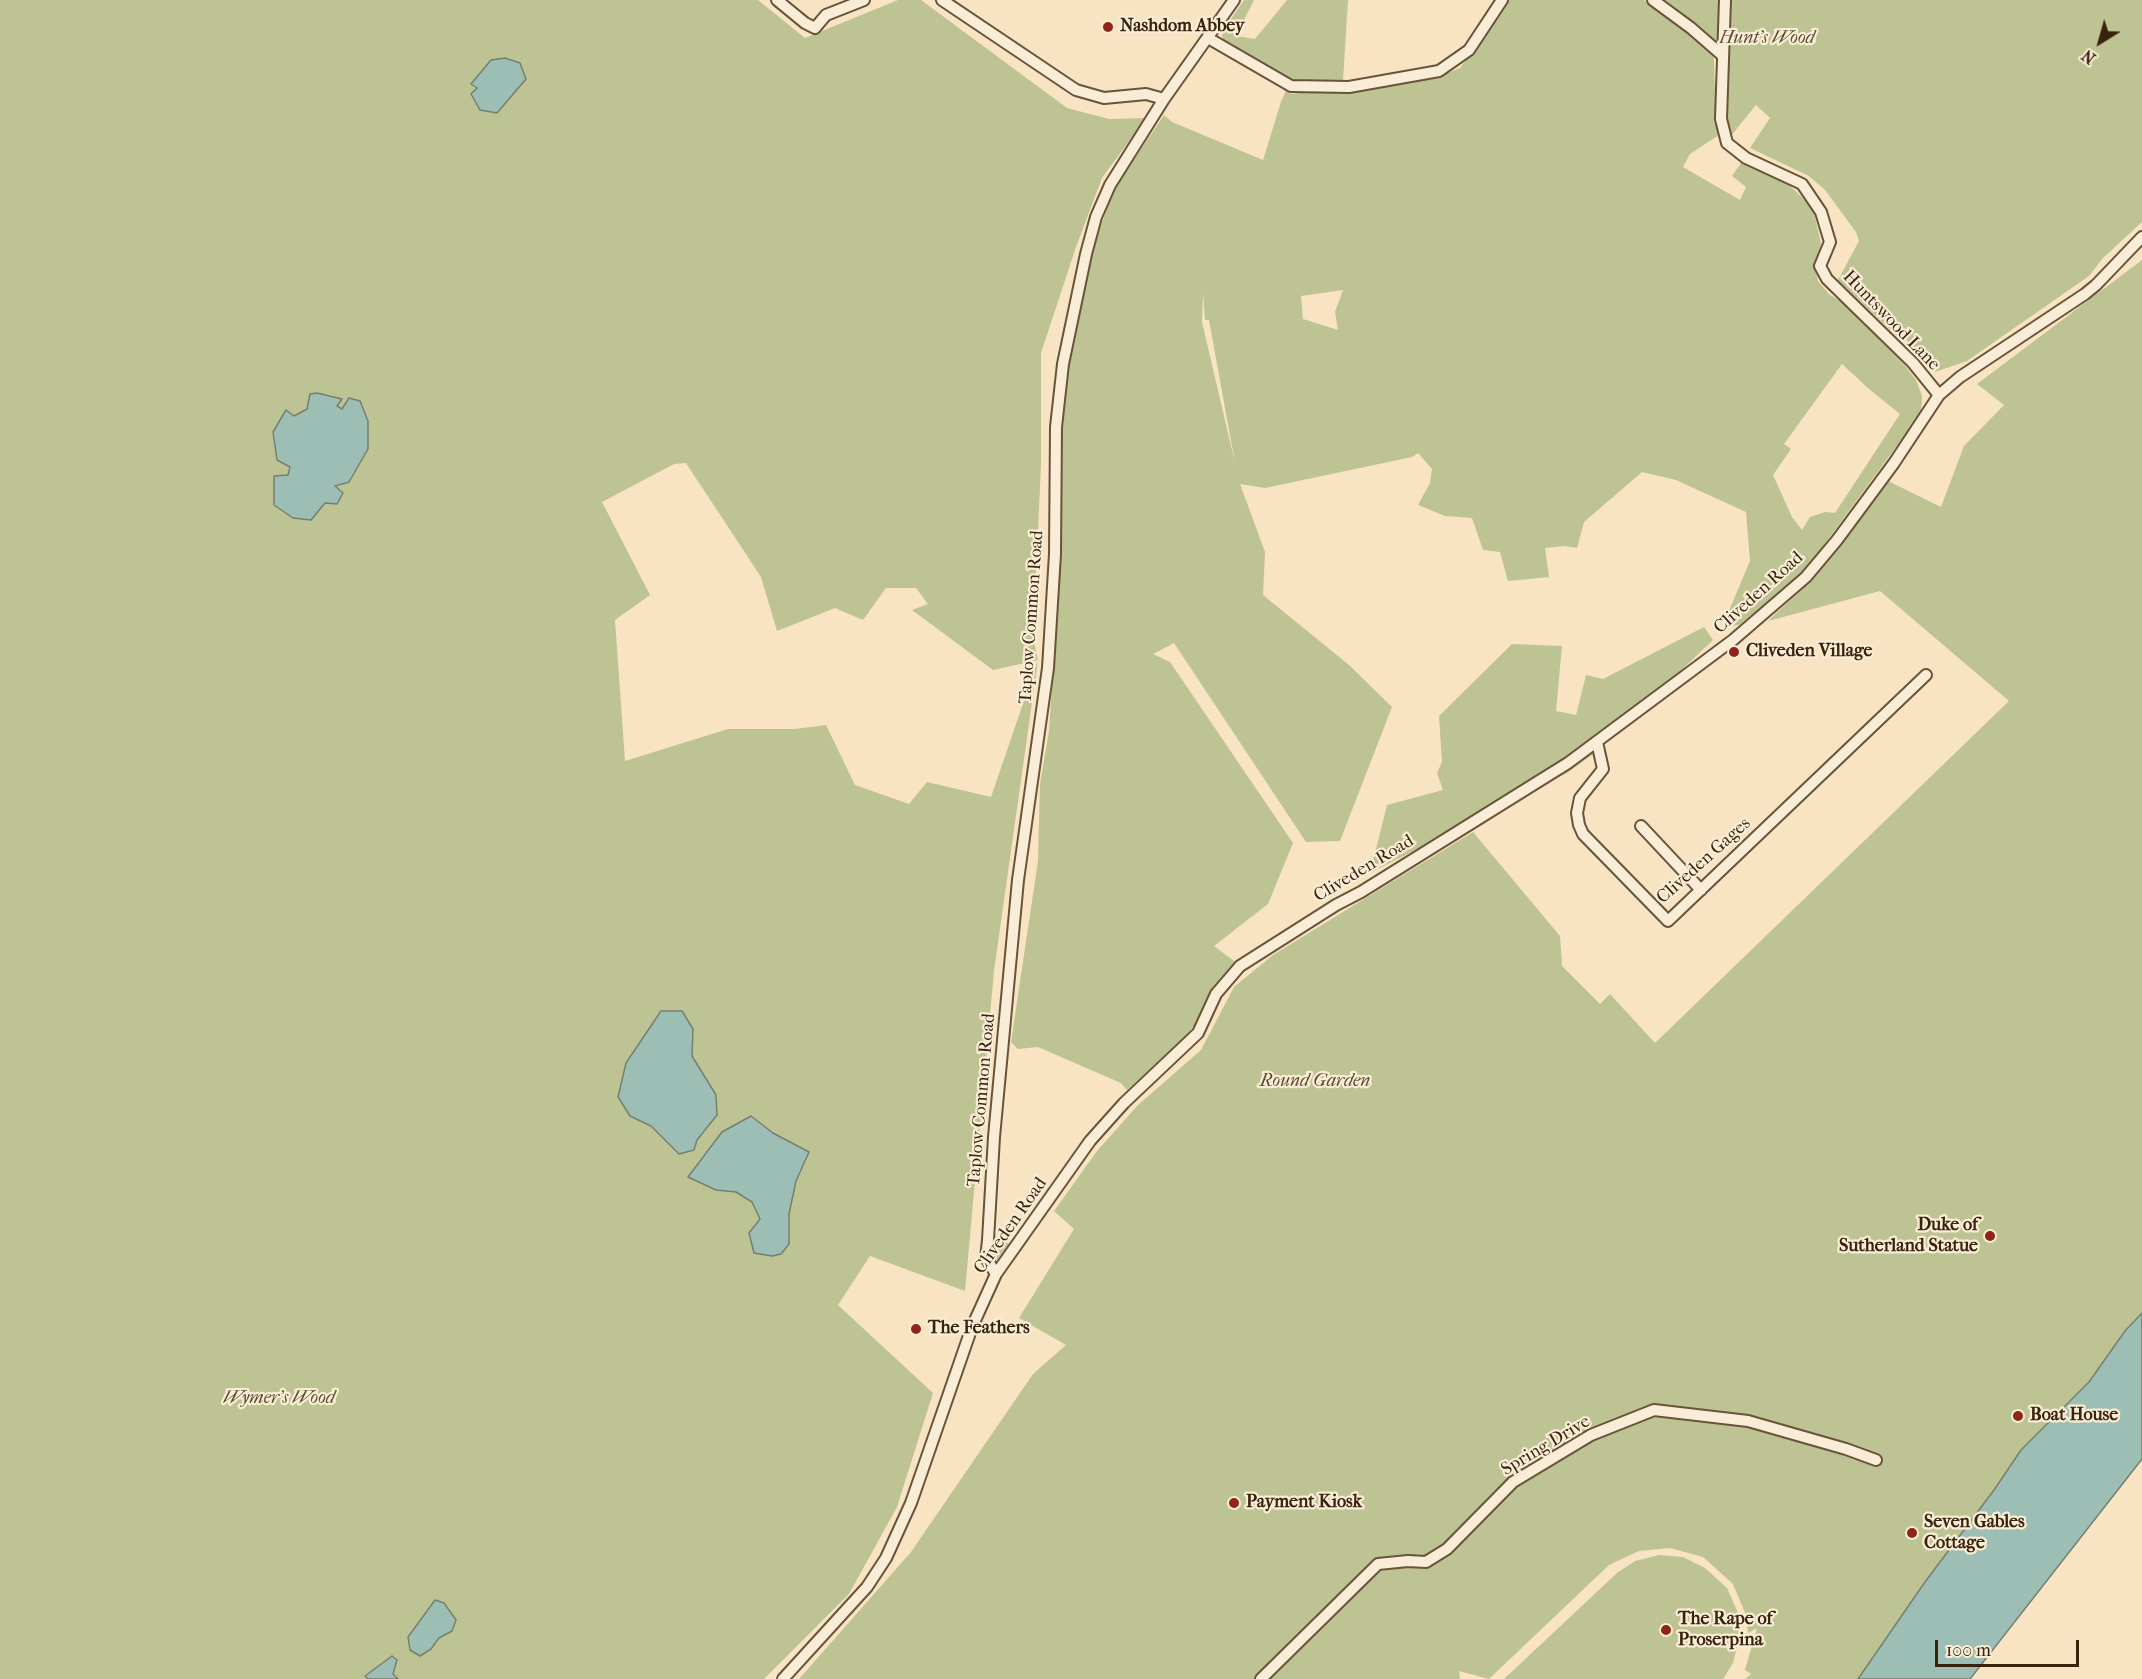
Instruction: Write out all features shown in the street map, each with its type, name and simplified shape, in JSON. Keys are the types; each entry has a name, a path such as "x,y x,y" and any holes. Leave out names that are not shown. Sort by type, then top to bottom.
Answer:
{"street":[{"path":"777,0 805,23 815,28 826,15 864,0"},
{"path":"942,0 1076,90 1104,98 1146,94 1164,99"},
{"name":"Taplow Common Road","path":"996,1274 986,1258 994,1137 1018,880 1048,668 1055,554 1056,427 1063,364 1086,254 1096,217 1110,185 1164,99 1234,0"},
{"path":"1208,38 1291,86 1349,87 1439,70 1469,50 1502,0"},
{"path":"1653,0 1722,55"},
{"name":"Huntswood Lane","path":"1725,0 1720,119 1727,143 1746,158 1802,184 1821,213 1830,242 1820,266 1827,279 1913,363 1939,395"},
{"name":"Cliveden Road","path":"783,1679 867,1587 886,1558 911,1503 972,1327 996,1274 1090,1142 1124,1103 1198,1033 1216,994 1240,966 1326,910 1361,892 1568,763 1733,640 1806,577 1837,540 1894,463 1939,395 1960,377 2090,290 2142,237"},
{"name":"Cliveden Gages","path":"1597,742 1603,769 1580,798 1577,806 1583,834 1668,921 1926,675"},
{"path":"1641,826 1701,890"},
{"name":"Spring Drive","path":"1261,1679 1378,1564 1426,1562 1447,1549 1513,1482 1591,1436 1654,1410 1748,1421 1846,1449 1876,1461"}],"green space":[{"name":"Wymer's Wood","path":"0,0 758,0 805,38 898,0 921,0 1067,108 1109,119 1146,118 1102,178 1076,247 1041,353 1041,465 1033,638 1038,660 994,971 965,1291 870,1256 838,1305 933,1393 897,1507 849,1594 764,1679 0,1679","holes":["686,463 761,577 777,631 835,608 863,620 886,588 916,588 928,604 912,610 993,670 1038,660 991,797 927,782 909,804 855,785 826,725 795,729 728,729 625,761 615,620 650,595 602,502 674,464"]},
{"path":"1244,0 1254,0 1236,36 1255,39 1287,0 1348,0 1343,80 1296,81 1230,47 1223,41 1222,32"},
{"path":"1509,0 1644,0 1712,52 1714,60 1716,125 1719,135 1690,154 1683,167 1740,200 1746,187 1732,176 1741,163 1787,183 1813,208 1821,244 1815,262 1818,281 1829,294 1846,305 1907,368 1916,380 1922,396 1921,413 1804,572 1739,625 1730,626 1725,620 1750,561 1746,512 1676,480 1642,472 1584,522 1577,548 1564,546 1545,548 1549,577 1508,581 1500,552 1483,550 1472,518 1445,516 1418,505 1430,483 1432,469 1418,453 1412,457 1265,488 1240,484 1265,552 1263,595 1349,665 1392,707 1340,841 1306,842 1174,643 1153,654 1170,662 1293,843 1268,904 1214,946 1238,964 1185,1038 1127,1090 1121,1083 1038,1047 1018,1049 1011,1042 1038,861 1040,784 1049,731 1062,534 1061,409 1068,351 1096,239 1115,188 1164,115 1172,122 1263,160 1287,88 1291,94 1437,77 1460,68","holes":["1343,290 1335,312 1338,330 1303,319 1301,296","1203,293 1205,320 1209,320 1235,463 1202,322","1842,364 1900,414 1835,513 1825,512 1810,517 1802,530 1792,517 1773,475 1791,449 1784,444"]},
{"path":"1662,0 1719,0 1717,42 1681,14"},
{"name":"Hunt's Wood","path":"1730,0 2142,0 2142,222 2103,258 2089,276 1967,361 1935,372 1838,280 1859,241 1856,232 1825,190 1809,176 1750,148 1770,118 1756,105 1730,137 1727,130 1724,94"},
{"name":"Round Garden","path":"2142,260 2142,1313 2125,1331 2089,1382 2021,1450 1858,1679 1745,1679 1751,1674 1745,1670 1757,1628 1748,1633 1746,1615 1733,1584 1703,1557 1670,1548 1639,1551 1609,1565 1489,1679 1459,1671 1460,1679 799,1679 911,1552 1033,1374 1066,1345 1019,1318 1074,1229 1054,1211 1097,1151 1138,1105 1201,1050 1234,987 1273,955 1473,832 1560,936 1562,966 1600,1004 1610,994 1655,1043 2009,701 1880,591 1768,621 1813,579 1888,481 1941,507 1964,446 2004,405 1977,384"},
{"path":"1704,627 1713,640 1592,755 1567,773 1370,873 1387,805 1443,790 1437,773 1442,762 1439,716 1512,644 1562,646 1556,711 1576,715 1586,675 1603,679"},
{"path":"993,1238 1009,1244 997,1260 990,1258"},
{"path":"1659,1555 1683,1557 1705,1568 1727,1588 1738,1613 1739,1639 1733,1663 1723,1679 1504,1679 1617,1573 1635,1561"}],"water":[{"path":"505,58 520,63 526,79 497,113 480,110 471,94 477,88 471,84 491,60"},
{"path":"317,393 342,399 337,406 342,409 349,398 360,401 368,421 368,449 349,482 335,486 343,493 337,504 325,503 311,520 293,518 274,505 274,476 288,475 290,467 277,460 273,432 286,410 294,416 307,409 310,394"},
{"path":"661,1011 682,1011 693,1029 692,1056 716,1095 717,1115 697,1140 694,1150 679,1154 651,1126 630,1116 618,1097 626,1063"},
{"path":"751,1116 773,1133 809,1152 796,1181 789,1214 789,1244 781,1254 772,1256 754,1253 749,1233 760,1219 752,1202 736,1192 716,1190 688,1177 722,1132"},
{"path":"2142,1313 2142,1459 1970,1679 1858,1679 2021,1450 2089,1382 2125,1331"},
{"path":"435,1600 444,1603 456,1620 452,1631 439,1638 431,1649 420,1656 410,1650 408,1637"},
{"path":"392,1656 397,1660 393,1674 398,1679 368,1679 365,1676"}],"place":[{"name":"Nashdom Abbey","path":"1108,27"},
{"name":"Cliveden Village","path":"1734,652"},
{"name":"Duke of Sutherland Statue","path":"1990,1236"},
{"name":"The Feathers","path":"916,1329"},
{"name":"Boat House","path":"2018,1416"},
{"name":"Payment Kiosk","path":"1234,1503"},
{"name":"Seven Gables Cottage","path":"1912,1533"},
{"name":"The Rape of Proserpina","path":"1666,1630"}]}
